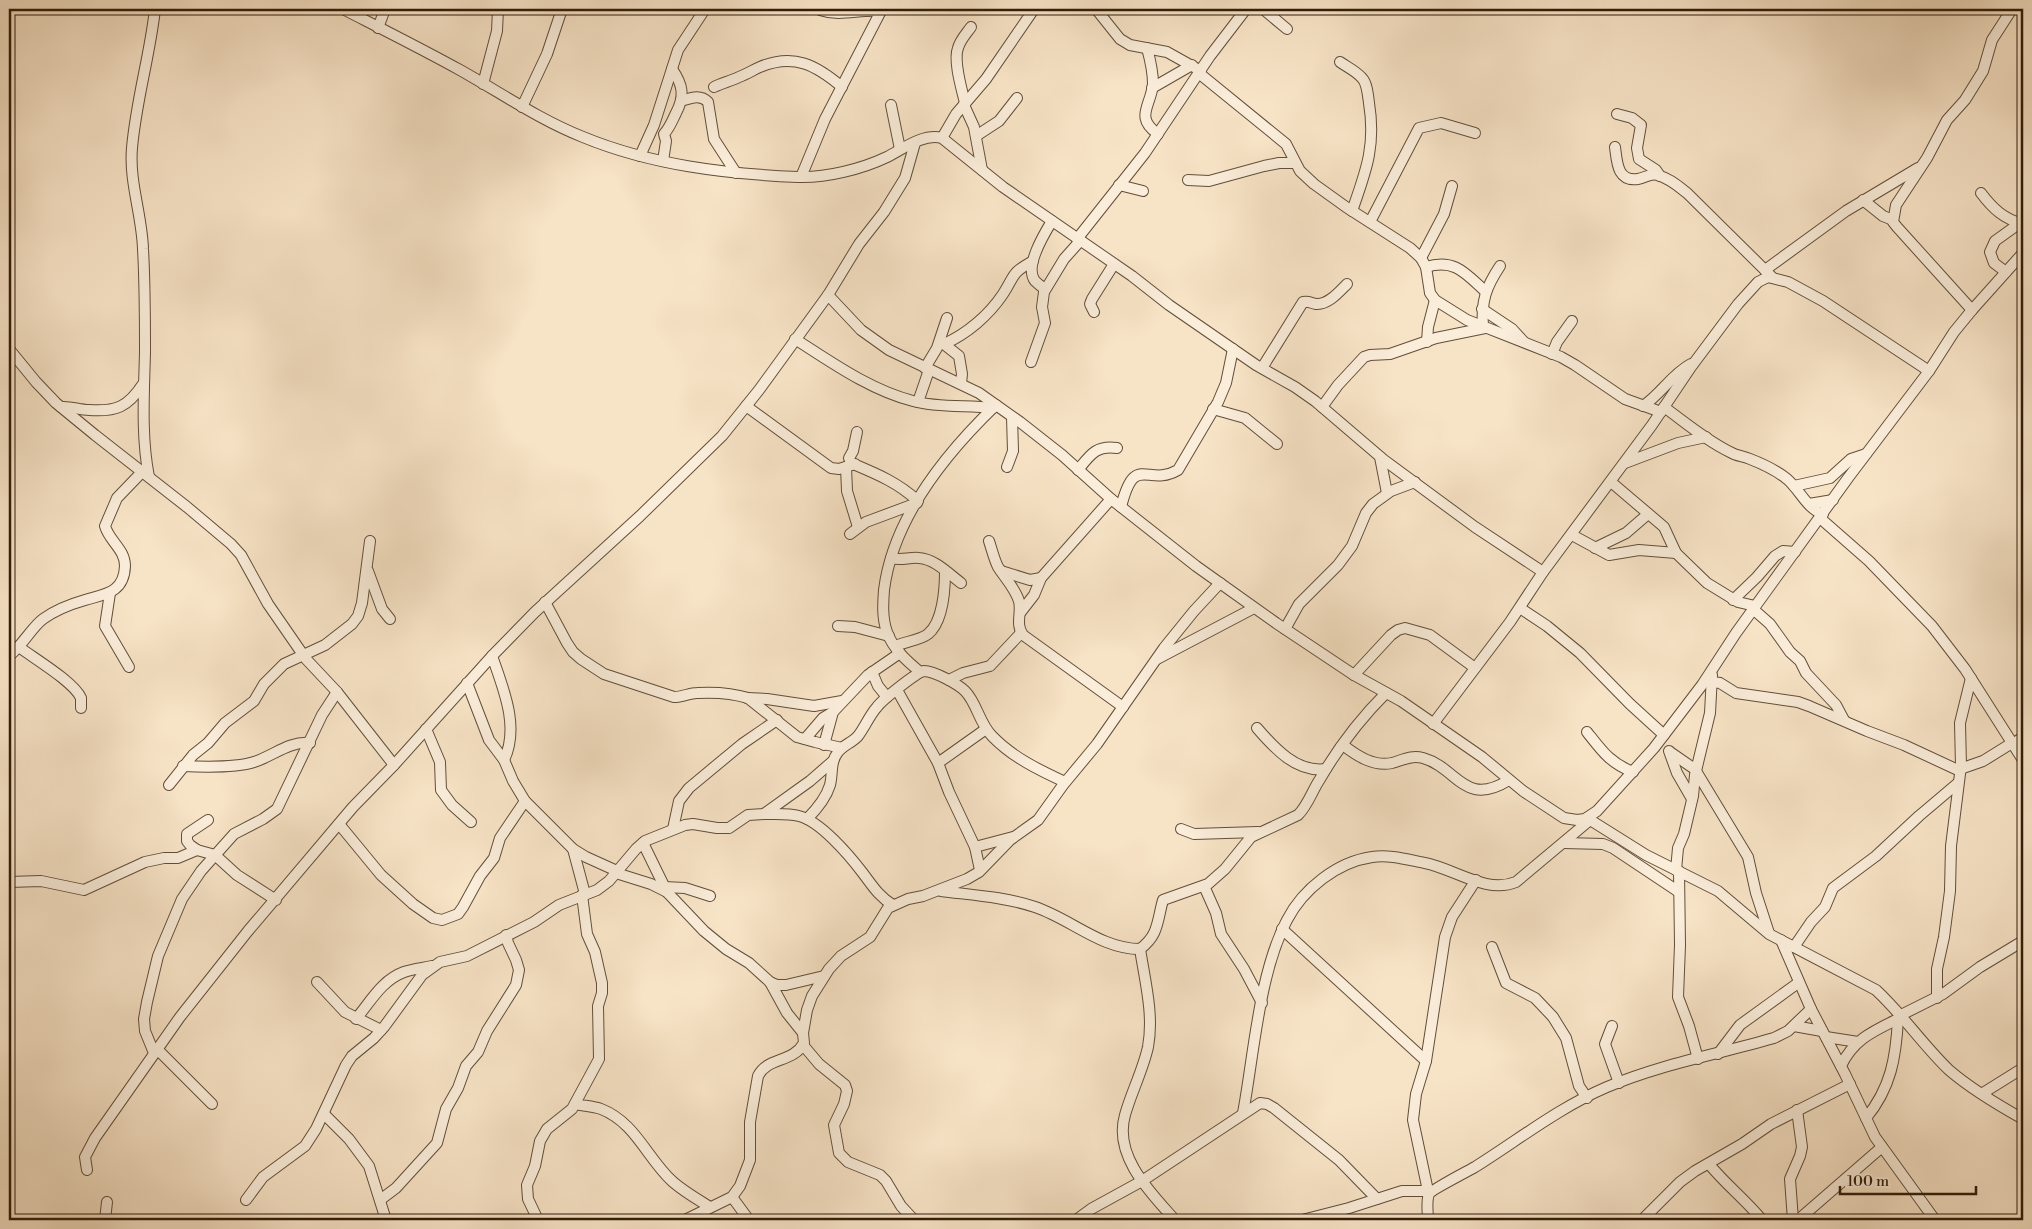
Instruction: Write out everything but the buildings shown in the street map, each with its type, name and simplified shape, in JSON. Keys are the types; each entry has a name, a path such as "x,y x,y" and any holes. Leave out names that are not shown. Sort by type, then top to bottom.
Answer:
{"street":[{"path":"146,475 143,384 145,354 144,247 132,174 132,150 134,128 152,37 155,9"},
{"path":"342,9 522,107 584,138 640,156 663,161 707,170 801,177 847,171 886,158 915,143 936,136 942,138 982,170 1169,305 1232,349 1296,387 1380,457 1543,572"},
{"path":"378,28 385,9"},
{"path":"482,84 497,30 498,9"},
{"path":"522,107 547,54 562,9"},
{"path":"640,156 654,126 678,50 705,9"},
{"path":"942,138 956,114 986,79 1034,9"},
{"path":"1096,9 1120,40 1130,45 1167,52 1198,70 1286,144 1300,171 1314,184 1410,248 1423,262 1430,293 1436,300 1468,320 1575,365 1625,399 1644,406 1663,409 1733,454 1749,458 1777,472 1794,486 1816,512 1869,561 1932,626 1971,678 2023,760"},
{"path":"1030,362 1045,323 1042,307 1045,289 1064,259 1119,185 1146,153 1198,70 1246,9"},
{"path":"1263,9 1287,29"},
{"path":"1893,220 1896,205 1947,120 1965,100 1983,71 1992,40 2012,9"},
{"path":"820,10 839,15 881,10"},
{"path":"801,177 825,119 881,10"},
{"path":"971,28 957,50 960,80 965,104 976,136 982,170"},
{"path":"1148,48 1152,88 1145,114 1147,124 1158,134"},
{"path":"714,87 759,67 774,62 787,61 809,64 826,74 842,87"},
{"path":"1340,62 1363,79 1368,95 1372,123 1371,149 1352,211"},
{"path":"663,161 666,142 664,134 671,126 682,101 683,91 681,83 672,69"},
{"path":"1152,88 1198,70"},
{"path":"682,101 699,97 704,98 708,102 714,139 736,172"},
{"path":"976,136 999,121 1017,98"},
{"path":"891,105 900,150"},
{"path":"1617,114 1632,118 1641,125 1637,148 1639,159 1656,170 1660,176"},
{"path":"1370,222 1419,128 1441,123 1475,134"},
{"path":"87,1170 84,1161 90,1146 155,1051 213,974 339,824 492,656 545,602 640,516 722,436 828,295 860,244 884,212 905,178 915,143"},
{"path":"1615,147 1619,170 1622,176 1628,179 1638,179 1651,174 1672,181 1687,193 1773,278"},
{"path":"1188,180 1209,181 1279,162 1295,163"},
{"path":"1765,270 1817,231 1864,200 1920,167"},
{"path":"1119,185 1143,191"},
{"path":"1423,262 1444,214 1452,186"},
{"path":"1981,193 2000,215 2022,224"},
{"path":"1864,200 1883,216 1893,220 1972,310"},
{"path":"1045,289 1036,282 1033,276 1034,261 1037,249 1052,221"},
{"path":"2006,272 1994,262 1990,252 1995,241 2022,224"},
{"path":"1243,1113 1269,970 1282,930 1287,919 1299,903 1324,877 1360,859 1374,856 1424,863 1500,886 1516,882 1564,843 1597,811 1662,737 1866,454 1929,370 1954,332 2023,253"},
{"path":"942,342 957,339 977,323 1002,295 1012,275 1034,261"},
{"path":"1423,262 1443,263 1458,268 1486,292"},
{"path":"1094,312 1090,304 1092,299 1114,264"},
{"path":"1484,327 1482,309 1486,292 1500,266"},
{"path":"1433,724 1520,608 1543,572 1625,463 1696,361 1738,304 1758,282 1768,277 1788,282 1824,301 1929,370"},
{"path":"1262,368 1303,302 1324,303 1347,284"},
{"path":"828,295 861,330 889,350 979,393 994,406 1012,417 1121,507 1254,608 1482,757 1509,780 1564,818 1588,819 1646,855 1718,891 1769,934 1876,990 1949,1069 2023,1119"},
{"path":"1426,342 1428,327 1436,300"},
{"path":"1482,309 1512,329 1525,343"},
{"path":"918,402 927,369 942,342 947,318"},
{"path":"1552,354 1557,342 1572,321"},
{"path":"1322,407 1338,385 1364,357 1390,354 1426,342 1484,327"},
{"path":"795,339 863,380 896,395 918,402 994,406"},
{"path":"942,342 959,356 962,374 961,383"},
{"path":"9,349 36,382 61,407 231,544 240,555 268,604 304,656 337,692 394,765"},
{"path":"1121,507 1128,485 1134,477 1140,474 1170,475 1178,470 1214,410 1226,383 1232,349"},
{"path":"1644,406 1654,399 1684,368 1696,361"},
{"path":"61,407 87,410 120,408 128,404 143,384"},
{"path":"746,406 831,468 850,466 906,490 917,502"},
{"path":"920,672 897,650 889,636 882,609 885,582 893,549 917,502 946,459 994,406"},
{"path":"1214,410 1245,418 1276,444"},
{"path":"1007,467 1013,451 1012,417"},
{"path":"857,432 853,451 849,458 847,491 854,531 866,522 917,502"},
{"path":"1625,463 1670,446 1706,437"},
{"path":"1078,470 1097,450 1104,447 1117,448"},
{"path":"1794,486 1826,479 1851,459 1866,454"},
{"path":"1380,457 1387,493"},
{"path":"9,656 42,620 116,589 124,573 124,557 105,526 117,498 146,475"},
{"path":"1285,629 1299,604 1338,565 1352,546 1366,513 1373,504 1387,493 1414,482"},
{"path":"1611,482 1664,527 1676,553 1707,583 1733,600 1754,608 1770,624 1790,652 1800,661 1806,673 1836,705 1844,720"},
{"path":"1020,613 1034,594 1041,578 1111,499"},
{"path":"1809,504 1833,500"},
{"path":"1595,548 1626,533 1648,514"},
{"path":"1572,535 1609,555 1639,550 1676,553"},
{"path":"169,785 183,766 226,723 250,705 270,677 284,664 304,656 334,639 358,616 368,570 370,541"},
{"path":"989,541 1001,571 1019,601 1020,613 1018,623 1021,633 1028,640 1123,707"},
{"path":"1733,600 1775,556 1783,551 1795,552"},
{"path":"891,558 904,560 923,558 961,583"},
{"path":"368,570 382,609 390,619"},
{"path":"805,739 823,718 833,712 842,701 897,650 929,634 943,601 945,571"},
{"path":"1001,571 1030,580 1041,578"},
{"path":"685,1220 732,1197 740,1186 749,1167 751,1109 756,1081 761,1070 768,1065 793,1056 803,1045 807,1010 812,996 824,976 841,956 870,937 885,912 893,905 967,879 980,870 1016,836 1038,820 1065,782 1097,744 1156,659 1194,611 1220,583"},
{"path":"110,593 104,626 129,667"},
{"path":"545,602 573,652 604,674 667,696 679,698 694,693 731,694 747,698 814,706 842,701"},
{"path":"1156,659 1254,608"},
{"path":"1520,608 1547,626 1580,654 1662,737 1677,773 1692,799"},
{"path":"838,626 855,627 889,636"},
{"path":"1354,674 1391,635 1405,628 1430,635 1475,668"},
{"path":"949,680 963,672 980,670 990,666 1021,633"},
{"path":"19,647 58,675 76,691 81,698 81,708"},
{"path":"492,656 504,694 510,722 510,739 504,760"},
{"path":"1698,1059 1689,1026 1678,997 1680,945 1677,870 1678,848 1684,834 1696,771 1710,713 1712,669"},
{"path":"872,672 878,686 887,697"},
{"path":"764,814 833,762 842,748 852,743 878,706 920,672 929,672 949,680 964,690 972,700 986,729 1013,754 1037,769 1065,782"},
{"path":"1937,998 1936,969 1944,937 1950,891 1951,846 1962,751 1960,723 1971,678"},
{"path":"1712,682 1720,683 1736,693 1798,702 1867,731 1904,744 1960,770 1983,761 2023,737"},
{"path":"468,683 489,740 504,760 513,781 525,801 573,849 586,858 616,872 666,889 685,888 710,896"},
{"path":"897,690 938,763 975,847 980,870"},
{"path":"212,1104 155,1051 145,1031 144,1019 158,956 182,899 200,872 234,834 263,820 277,809 322,715 337,692"},
{"path":"937,891 1010,900 1036,907 1117,947 1140,949 1150,941 1157,927 1163,900 1172,895 1204,886 1225,869 1244,843 1259,832 1298,815 1304,809 1326,769 1359,723 1386,693"},
{"path":"747,698 797,736 824,745 842,748"},
{"path":"824,745 833,712"},
{"path":"673,828 679,801 689,788 742,744 776,720"},
{"path":"1257,728 1278,751 1301,767 1308,770 1326,769"},
{"path":"426,729 440,762 441,790 452,805 471,822"},
{"path":"938,763 986,729"},
{"path":"1587,732 1607,757 1618,766 1633,772"},
{"path":"183,766 247,764 265,758 296,743 310,743"},
{"path":"1343,745 1354,754 1375,763 1391,763 1411,757 1425,758 1464,785 1475,789 1487,790 1498,787 1509,780"},
{"path":"1669,751 1696,771 1748,857 1756,893 1769,934"},
{"path":"807,819 821,803 828,789 833,762"},
{"path":"1794,947 1811,922 1825,907 1833,888 1876,856 1918,816 1958,783"},
{"path":"339,824 381,875 413,904 433,918 442,920 458,914 463,907 480,876 494,858 500,838 525,801"},
{"path":"356,1019 381,987 390,979 404,972 466,956 534,922 559,905 597,890 610,881 643,843 673,828 693,824 729,828 748,814 792,815 807,819 838,845 861,870 878,895 893,905"},
{"path":"208,820 187,834 187,841 197,850 216,855 237,875 276,900"},
{"path":"1181,829 1194,834 1259,832"},
{"path":"975,847 1016,836"},
{"path":"643,843 666,889 704,931 726,949 749,963 770,982 787,1013 803,1034"},
{"path":"1564,843 1603,844 1613,848 1679,892"},
{"path":"538,1220 528,1199 526,1185 535,1166 540,1141 547,1130 574,1104 599,1059 598,1006 602,993 600,972 595,952 587,934 584,895 573,849"},
{"path":"9,890 14,882 51,882 84,890 145,862 164,858 178,858 197,850"},
{"path":"1428,1215 1428,1196 1430,1191 1413,1120 1416,1094 1426,1061 1445,937 1452,917 1476,880"},
{"path":"1204,886 1216,913 1221,934 1244,969 1262,1003"},
{"path":"1282,930 1322,967 1361,999 1426,1061"},
{"path":"380,1200 396,1188 437,1143 446,1109 458,1088 466,1066 478,1052 488,1031 516,985 519,970 506,935"},
{"path":"1781,940 1798,983 1866,1118 1882,1147 1935,1220"},
{"path":"1841,1066 1850,1050 1864,1036 1937,998 1980,967 2023,941"},
{"path":"1492,947 1506,983 1535,998 1553,1017 1566,1038 1579,1086 1587,1098"},
{"path":"1140,949 1148,1001 1150,1027 1148,1048 1124,1118 1122,1134 1125,1148 1142,1181 1175,1220"},
{"path":"246,1200 263,1177 305,1146 324,1114 352,1056 381,1030 422,975 434,965"},
{"path":"770,982 786,985 824,976"},
{"path":"318,982 346,1012 356,1019 381,1030"},
{"path":"1718,1054 1740,1025 1798,983"},
{"path":"1302,1220 1349,1208 1402,1191 1430,1191 1454,1180 1550,1119 1587,1098 1619,1083 1663,1068 1774,1038 1794,1026 1811,1009"},
{"path":"1866,1118 1877,1104 1886,1087 1894,1058 1900,1017"},
{"path":"1612,1026 1605,1044 1619,1083"},
{"path":"1794,1026 1858,1042"},
{"path":"803,1045 819,1064 845,1085 847,1091 844,1104 834,1124 839,1153 848,1162 880,1175 886,1181 901,1206 914,1220"},
{"path":"1836,1056 1850,1050"},
{"path":"1983,1093 2023,1068"},
{"path":"1642,1220 1680,1182 1771,1124 1850,1084"},
{"path":"1076,1220 1091,1209 1142,1181 1260,1103 1274,1108 1339,1160 1377,1199"},
{"path":"574,1104 600,1108 623,1122 637,1136 671,1180 710,1207"},
{"path":"1793,1220 1790,1179 1802,1147 1796,1110"},
{"path":"324,1114 349,1139 368,1166 386,1220"},
{"path":"1798,1220 1882,1147"},
{"path":"1709,1164 1762,1220"},
{"path":"1411,1191 1428,1215"},
{"path":"732,1197 749,1220"},
{"path":"105,1220 107,1202"}]}
